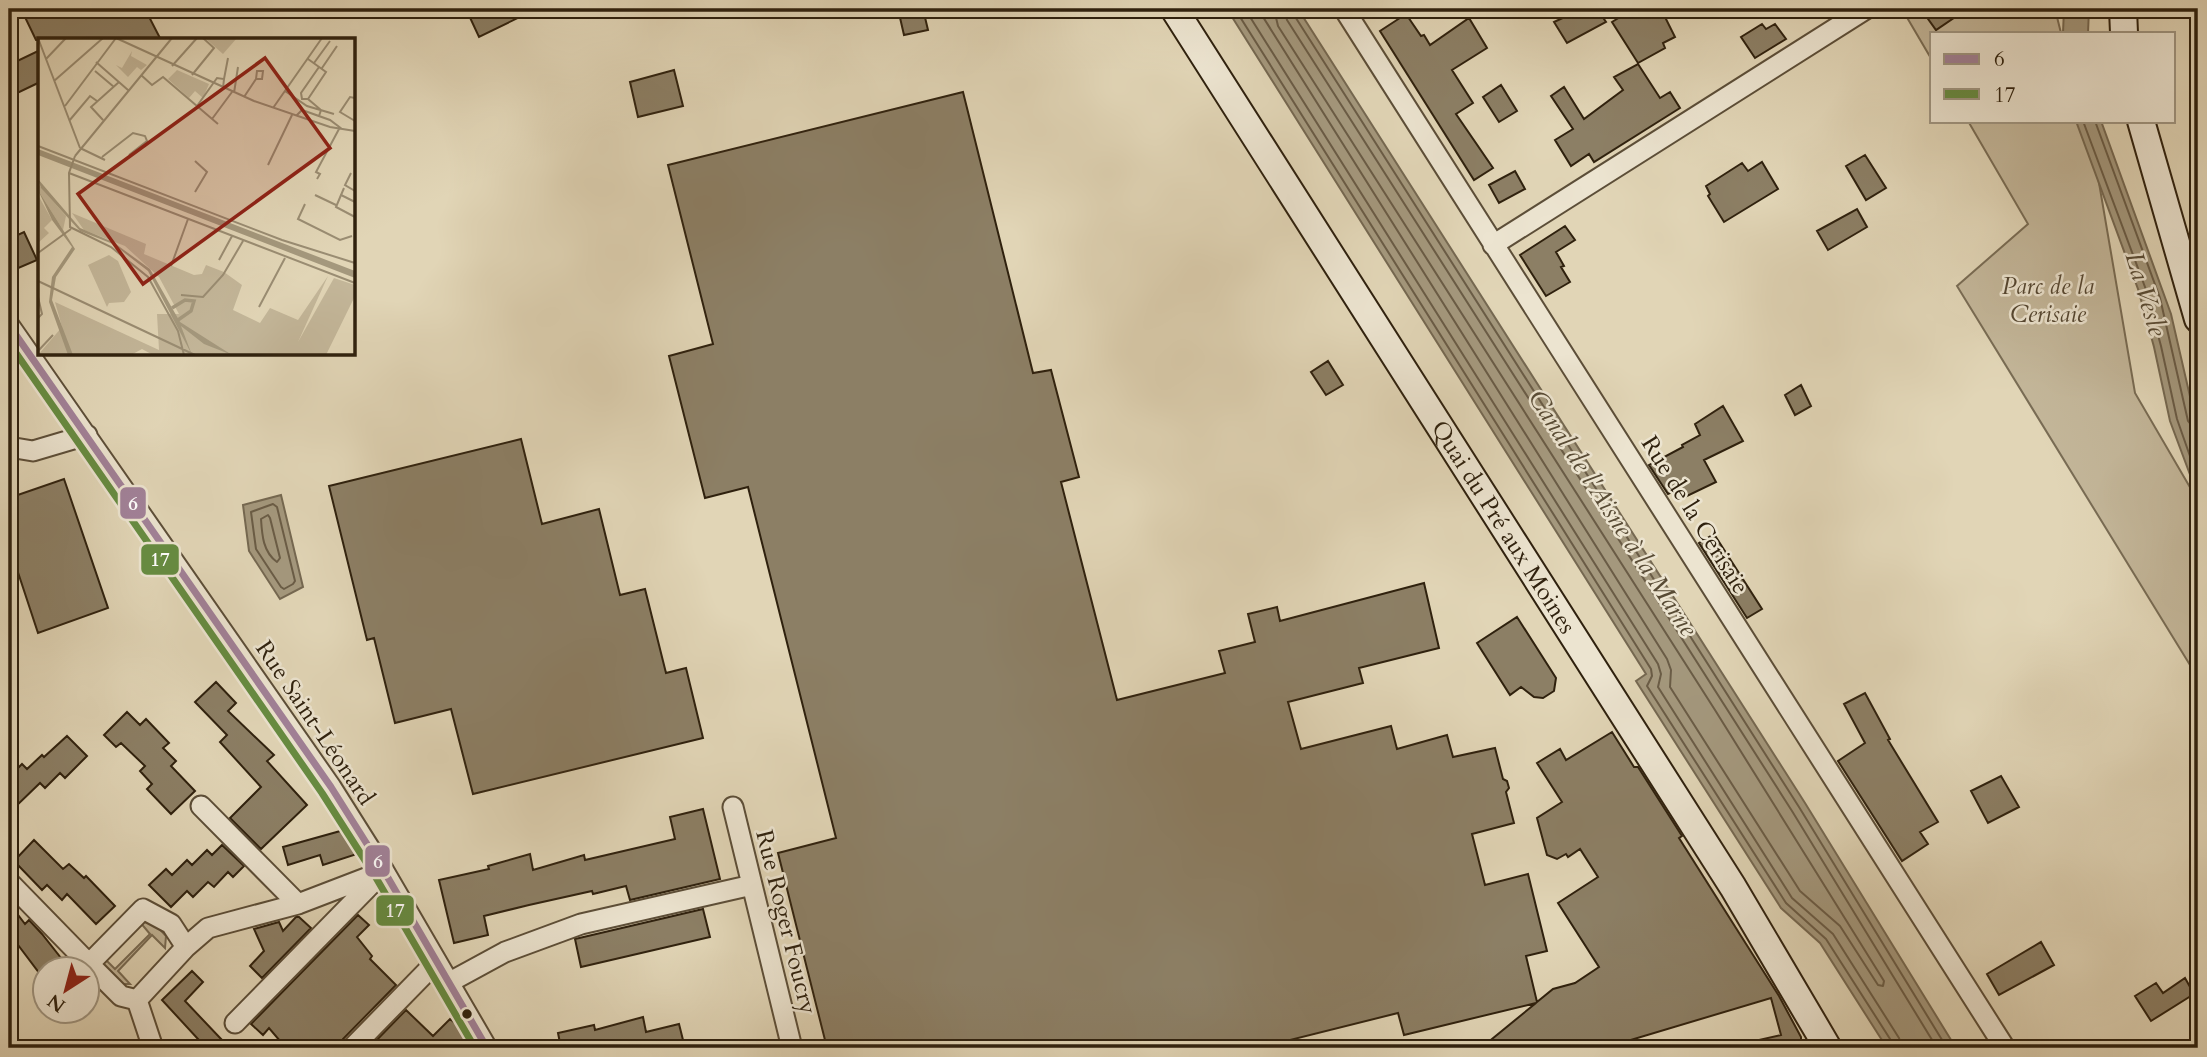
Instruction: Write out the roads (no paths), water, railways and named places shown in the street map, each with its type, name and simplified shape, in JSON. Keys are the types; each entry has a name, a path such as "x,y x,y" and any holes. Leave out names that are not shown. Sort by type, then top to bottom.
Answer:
{"street":[{"name":"Quai du Pré aux Moines","path":"1174,9 1733,887 1828,1048"},
{"name":"Rue de la Cerisaie","path":"1344,9 2006,1048"},
{"path":"1493,245 1866,9"},
{"path":"2123,9 2124,32"},
{"path":"2141,122 2198,319"},
{"name":"Rue Saint-Léonard","path":"9,325 331,787 384,871 487,1048"},
{"path":"9,447 33,451 87,435"},
{"path":"201,806 298,904"},
{"name":"Rue Roger Foucry","path":"733,807 792,1048"},
{"path":"137,1000 186,947 208,928 298,904 384,871"},
{"path":"235,1023 384,871"},
{"path":"9,882 81,956"},
{"path":"449,983 505,952 581,924 752,885"},
{"path":"97,956 143,909 171,924 186,947"},
{"path":"352,1048 436,962"},
{"path":"102,977 121,996 137,1000"},
{"path":"137,1000 153,1048"}],"water":[{"name":"Canal de l'Aisne à la Marne","path":"1227,9 1298,9 1805,803 1956,1048 1887,1048 1820,943 1781,908 1636,681 1646,674"},
{"path":"2064,9 2089,9 2088,32 2063,32"},
{"name":"La Vesle","path":"2076,122 2101,122 2171,314 2198,431 2198,496 2170,421 2138,289"},
{"path":"281,495 303,587 280,599 249,551 243,505"}],"park label":[{"name":"Parc de la Cerisaie","path":"2048,300"}]}
